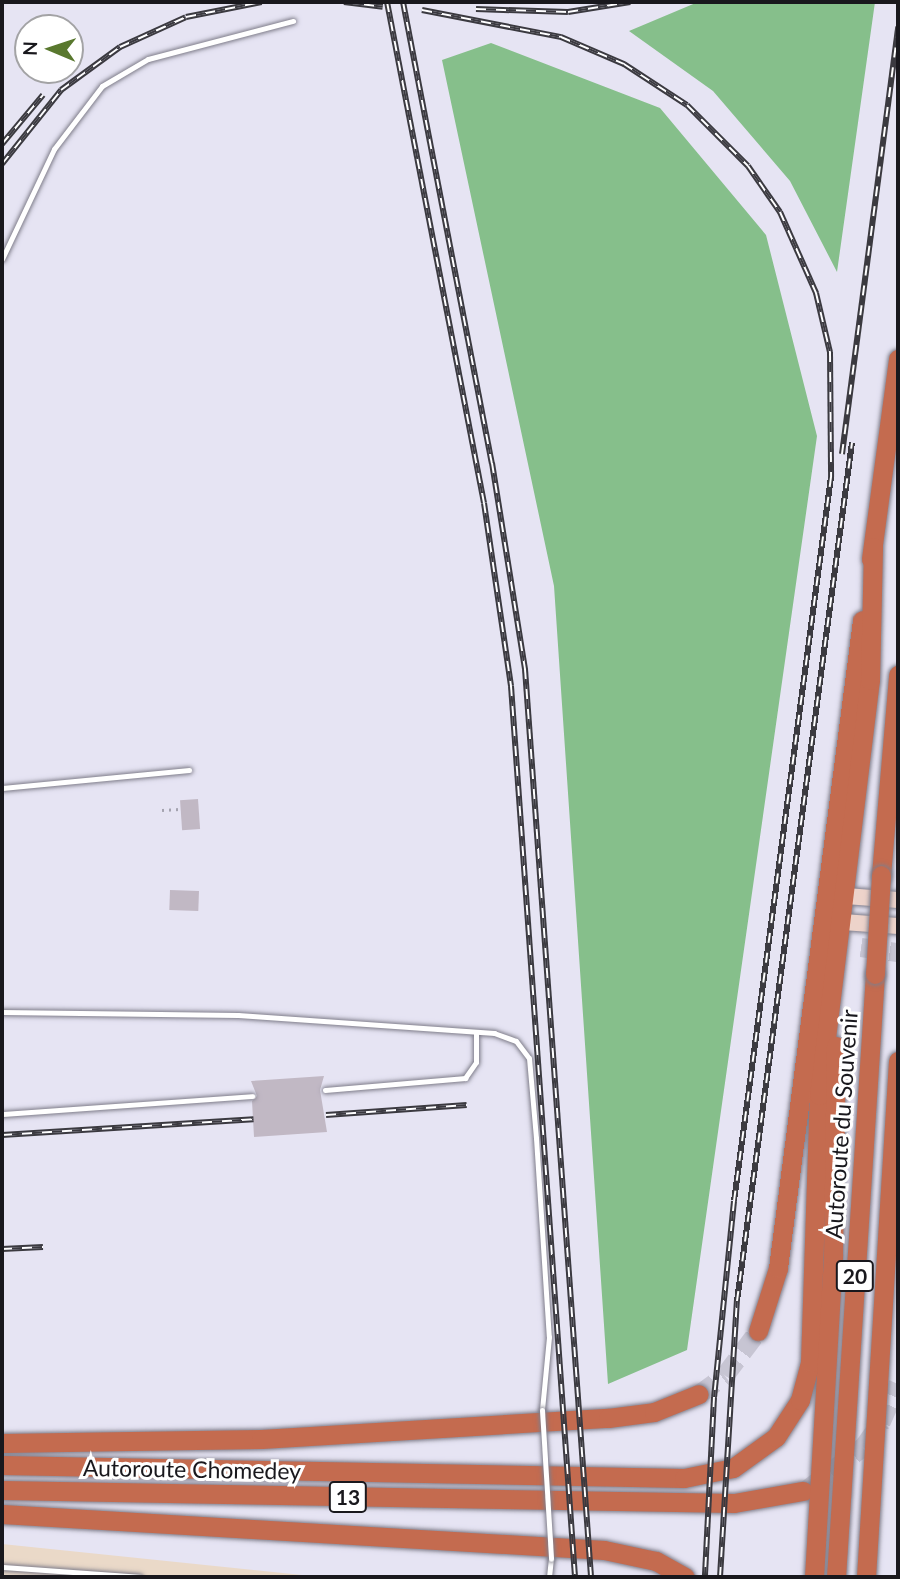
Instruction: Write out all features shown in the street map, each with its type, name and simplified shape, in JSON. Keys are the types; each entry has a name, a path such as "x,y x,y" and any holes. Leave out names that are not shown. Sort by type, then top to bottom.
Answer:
{"highway":[{"path":"758,1331 778,1268 898,359"},
{"path":"814,1577 834,1243 835,996 870,680 873,547"},
{"name":"Autoroute du Souvenir","path":"836,1577 881,875 898,675"},
{"path":"840,946 861,947"},
{"name":"Autoroute Chomedey","path":"2,1465 656,1478 702,1477 747,1460 780,1432 803,1392 813,1327 819,1095 835,996"},
{"name":"20","path":"866,1577 898,1061"},
{"path":"2,1443 275,1438 608,1418 665,1409 699,1394"},
{"name":"Autoroute Chomedey","path":"2,1490 675,1502 761,1502 803,1491"},
{"path":"2,1514 604,1549 656,1561 685,1577"}],"main road":[{"path":"846,896 898,900"},
{"path":"843,922 898,926"}],"lane":[{"path":"2,259 54,149 103,86 148,59 293,21"},
{"path":"2,788 189,770"},
{"path":"2,1012 212,1014 475,1032 509,1036 522,1045 530,1065 549,1337 542,1410 551,1559 549,1577"},
{"path":"325,1090 465,1078 475,1062 475,1032"},
{"path":"2,1114 252,1096"},
{"path":"2,1567 140,1577"}],"path":[{"path":"162,810 180,809"}],"shaded area":[{"path":"2,1544 321,1577 2,1577"}],"green space":[{"path":"698,2 875,2 837,272 790,181 713,91 629,31"},
{"path":"491,43 660,108 766,235 817,436 687,1350 608,1384 554,586 442,60"}],"building":[{"path":"198,799 200,829 182,830 180,800"},
{"path":"170,890 199,891 198,911 169,910"},
{"path":"324,1076 320,1090 327,1132 254,1137 252,1101 257,1096 251,1081"}],"tunnel":[{"path":"861,947 898,952"},
{"path":"699,1394 725,1375 758,1331"},
{"path":"807,1489 863,1447 881,1422 898,1384"}],"railway":[{"path":"2,164 61,90 120,47 186,17 262,2"},
{"path":"344,2 383,7"},
{"path":"387,2 484,503 511,686 575,1577"},
{"path":"403,2 492,463 525,669 591,1577"},
{"path":"476,9 568,12 630,2"},
{"path":"422,10 561,37 624,64 687,105 748,166 780,212 816,293 830,352 831,477 734,1201 714,1397 705,1577"},
{"path":"842,454 898,27"},
{"path":"2,144 43,95"},
{"path":"720,1577 737,1301 852,443"},
{"path":"326,1115 467,1105"},
{"path":"2,1135 253,1119"},
{"path":"2,1249 43,1247"}]}
